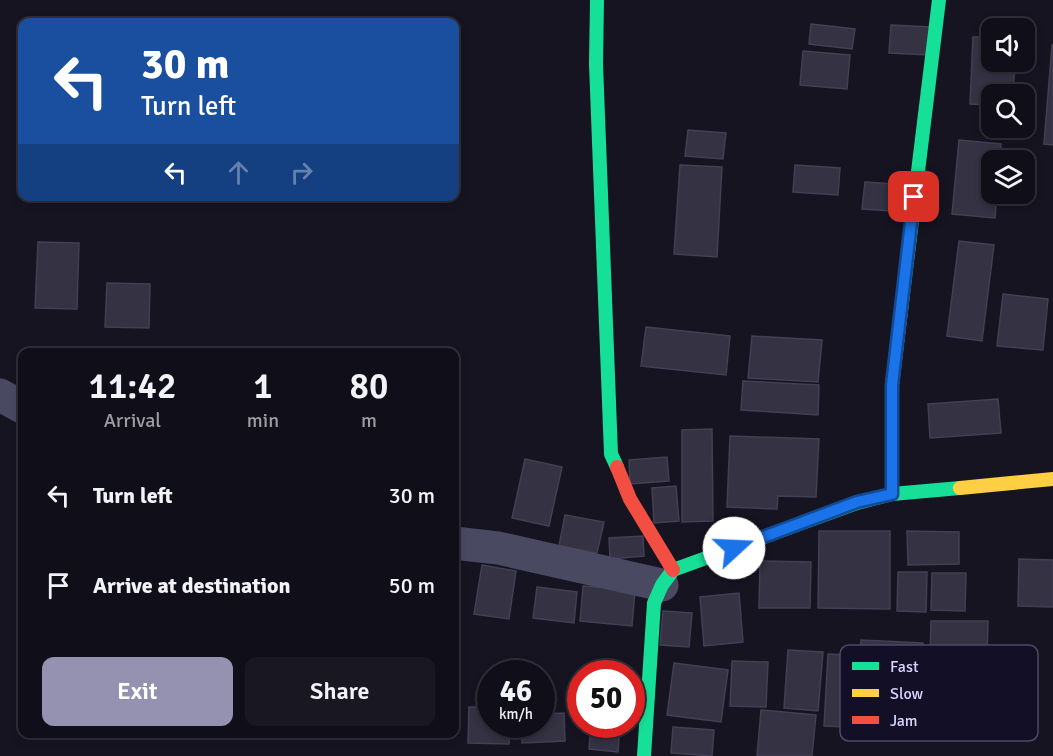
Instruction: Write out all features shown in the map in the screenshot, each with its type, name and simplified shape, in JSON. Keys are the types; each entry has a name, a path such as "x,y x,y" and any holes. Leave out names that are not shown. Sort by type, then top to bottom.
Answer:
{"street":[{"path":"597,0 596,64 610,453 668,578"},
{"path":"892,494 892,385 939,0"},
{"path":"0,395 18,405"},
{"path":"459,544 498,548 668,578 857,502 892,494 1053,479"},
{"path":"644,756 654,603 668,578"}],"building":[{"path":"811,24 855,29 852,49 809,44"},
{"path":"891,25 931,27 929,55 889,53"},
{"path":"973,37 981,37 981,72 1014,72 1014,84 981,84 981,104 970,104"},
{"path":"1053,45 1053,145 1044,144"},
{"path":"803,51 850,55 847,89 800,85"},
{"path":"688,130 726,133 723,159 685,156"},
{"path":"959,140 1001,144 1001,150 981,150 981,204 996,204 995,218 952,214"},
{"path":"680,165 722,167 717,257 674,254"},
{"path":"795,165 840,168 838,195 793,192"},
{"path":"865,182 909,185 906,212 862,209"},
{"path":"959,241 994,245 982,341 947,336"},
{"path":"38,242 79,243 77,309 35,308"},
{"path":"107,283 150,284 149,328 105,327"},
{"path":"1003,294 1048,299 1043,350 997,346"},
{"path":"646,327 730,336 726,375 641,366"},
{"path":"752,336 822,340 818,382 748,378"},
{"path":"743,381 819,385 818,415 741,410"},
{"path":"998,399 1001,433 930,438 928,404"},
{"path":"712,429 713,521 682,522 682,430"},
{"path":"730,436 819,439 816,497 778,496 777,509 727,507"},
{"path":"667,457 669,481 630,484 629,460"},
{"path":"525,459 562,467 549,526 512,518"},
{"path":"676,486 679,521 654,523 652,488"},
{"path":"565,515 604,522 597,553 559,546"},
{"path":"819,531 890,531 890,609 818,608"},
{"path":"907,531 959,532 959,564 908,565"},
{"path":"643,536 644,556 610,559 609,538"},
{"path":"1019,559 1053,560 1053,607 1018,606"},
{"path":"760,561 811,562 810,608 759,608"},
{"path":"482,565 516,571 509,619 474,614"},
{"path":"898,572 927,572 926,612 897,611"},
{"path":"932,573 966,573 965,611 931,610"},
{"path":"583,586 635,590 632,626 580,621"},
{"path":"537,587 577,592 574,623 533,618"},
{"path":"739,593 743,642 704,646 700,597"},
{"path":"663,611 692,613 689,647 660,645"},
{"path":"931,621 988,621 987,645 930,645"},
{"path":"861,640 923,643 923,645 861,645"},
{"path":"788,650 823,652 818,711 784,708"},
{"path":"828,654 840,655 840,727 824,726"},
{"path":"732,661 768,662 766,707 730,706"},
{"path":"674,663 728,670 721,722 667,715"},
{"path":"469,707 477,707 477,738 509,738 509,744 468,743"},
{"path":"761,710 816,715 812,756 757,756"},
{"path":"555,713 564,713 565,741 522,743 522,738 555,738"},
{"path":"673,727 714,730 712,756 671,753"},
{"path":"590,738 619,738 618,752 589,749"}],"traffic: fast":[{"path":"597,0 596,64 611,454 617,467"},
{"path":"903,294 939,0"},
{"path":"644,756 654,603 662,585 673,570 857,503 892,494 960,488"}],"traffic: slow":[{"path":"892,494 892,385 903,294"},
{"path":"960,488 1053,479"}],"traffic: jam":[{"path":"617,467 630,499 673,570"}],"route":[{"path":"734,548 857,502 892,494 892,385 914,197"}]}
